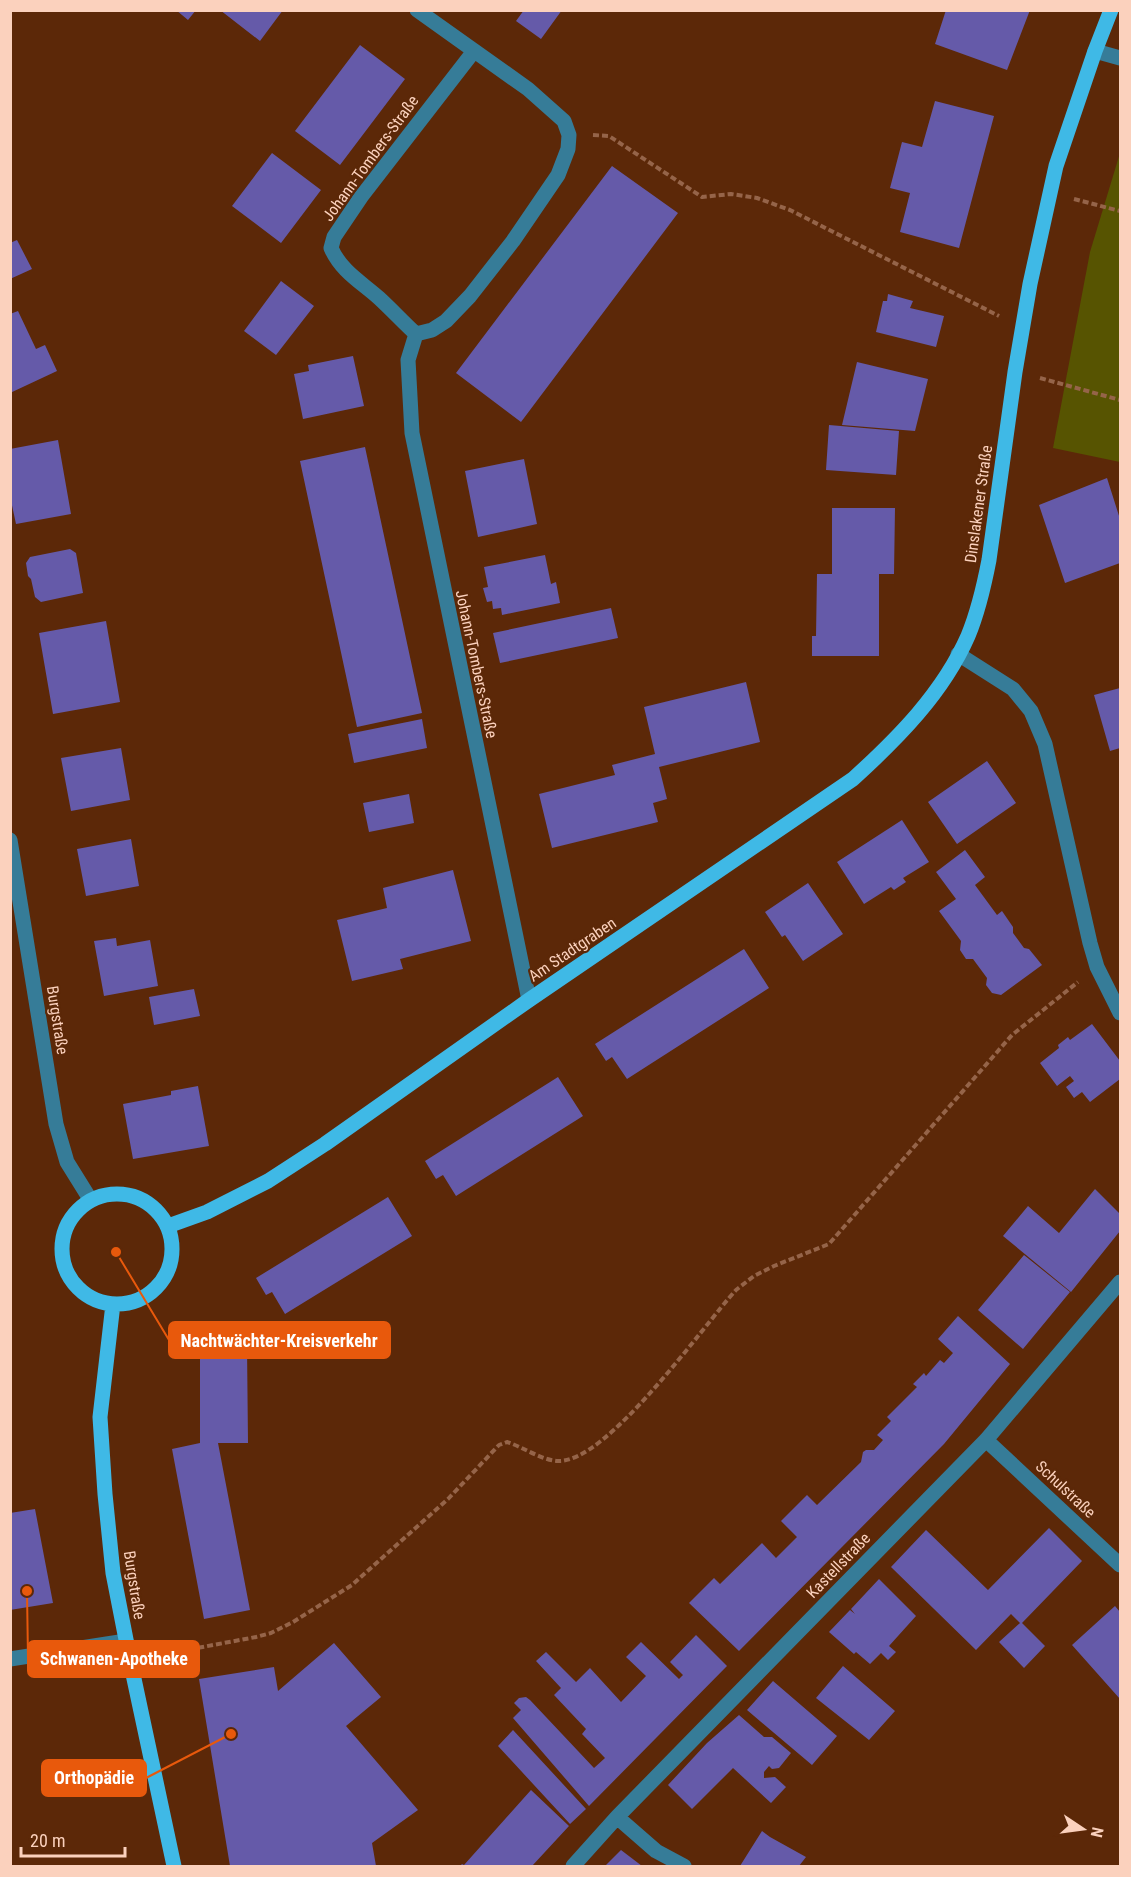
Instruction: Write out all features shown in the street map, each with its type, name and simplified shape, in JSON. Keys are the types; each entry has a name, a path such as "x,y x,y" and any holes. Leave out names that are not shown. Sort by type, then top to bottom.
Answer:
{"main road":[{"name":"Dinslakener Straße","path":"958,654 975,616 989,560 1022,328 1056,166 1111,10"},
{"name":"Am Stadtgraben","path":"168,1226 207,1212 268,1181 325,1144 529,1000 853,779 919,714 958,654"},
{"path":"118,1193 139,1197 156,1209 168,1226 172,1246 170,1266 160,1284 144,1297 124,1304 112,1305 81,1292 67,1274 61,1251 64,1228 78,1208 90,1199 118,1193"},
{"name":"Burgstraße","path":"112,1305 100,1417 112,1562 126,1641 174,1866"}],"street":[{"path":"416,334 432,330 446,321 470,296 513,241 558,176 568,148 569,135 564,121 552,109 500,68 417,10"},
{"name":"Johann-Tombers-Straße","path":"474,51 361,197 334,237 331,248 336,260 416,334 408,360 412,434 529,1000"},
{"path":"1095,51 1120,58"},
{"path":"958,654 1013,689 1031,711 1045,744 1097,967 1120,1012"},
{"name":"Burgstraße","path":"10,840 56,1124 67,1162 90,1199"},
{"name":"Kastellstraße","path":"573,1866 617,1817 986,1440 1120,1282"},
{"name":"Schulstraße","path":"986,1440 1120,1565"},
{"path":"10,1659 126,1641"},
{"path":"617,1817 656,1851 684,1866"}],"path":[{"path":"569,135 609,136 702,196 731,194 757,198 790,210 1022,328"},
{"path":"1050,194 1120,211"},
{"path":"1015,372 1120,400"},
{"path":"130,1660 256,1638 293,1622 352,1586 448,1499 499,1445 507,1442 558,1461 589,1451 643,1402 736,1290 754,1276 774,1266 829,1244 1012,1035 1097,967"}],"shaded area":[{"path":"1120,153 1120,462 1053,448 1090,252"}],"building":[{"path":"176,10 196,10 188,20"},
{"path":"220,10 283,10 260,41"},
{"path":"524,10 562,10 541,39 516,21"},
{"path":"946,10 1030,10 1007,70 935,44"},
{"path":"360,45 405,79 340,165 295,131"},
{"path":"935,101 994,116 959,248 900,232 910,193 890,188 902,142 922,147"},
{"path":"272,153 321,190 281,243 232,206"},
{"path":"612,166 678,213 521,422 456,373"},
{"path":"17,240 32,269 10,279 10,243"},
{"path":"281,281 314,306 276,355 244,331"},
{"path":"888,294 913,301 910,308 944,316 936,347 876,332 883,301 887,301"},
{"path":"18,311 36,349 45,345 57,371 10,393 10,314"},
{"path":"353,356 364,406 303,419 294,374 309,371 308,365"},
{"path":"857,362 928,379 915,431 842,425"},
{"path":"829,425 899,431 896,475 826,470"},
{"path":"58,440 71,514 16,524 10,496 10,449"},
{"path":"365,447 422,713 357,727 300,461"},
{"path":"524,459 537,524 478,537 465,471"},
{"path":"1107,478 1120,519 1120,563 1065,583 1039,505"},
{"path":"832,508 895,508 894,574 879,574 879,656 812,656 812,636 816,636 817,574 832,574"},
{"path":"70,549 76,553 83,593 41,602 35,597 26,563 30,557"},
{"path":"545,555 551,584 556,582 560,603 502,615 501,608 493,609 492,601 487,602 483,588 488,587 484,567"},
{"path":"611,608 618,638 500,663 493,633"},
{"path":"106,621 120,702 53,714 39,633"},
{"path":"746,682 760,742 659,767 667,799 653,803 658,822 552,848 539,794 615,775 612,765 655,754 644,707"},
{"path":"1120,688 1120,748 1110,751 1094,695"},
{"path":"422,719 427,748 354,763 348,734"},
{"path":"121,748 130,800 71,811 61,758"},
{"path":"987,761 1016,803 957,844 928,802"},
{"path":"409,794 414,823 369,832 363,803"},
{"path":"902,820 929,862 903,878 906,882 894,890 891,887 864,904 837,862"},
{"path":"131,839 139,886 86,896 77,849"},
{"path":"965,850 985,877 975,885 997,915 1002,911 1024,948 1029,949 1042,965 1001,995 992,993 986,985 987,978 973,959 966,959 960,950 961,941 939,911 956,899 936,872"},
{"path":"453,870 471,941 400,959 403,969 352,981 337,920 387,908 383,888"},
{"path":"808,883 843,934 803,961 785,935 782,937 765,912"},
{"path":"116,938 117,946 150,940 158,986 104,996 94,941"},
{"path":"744,949 769,988 627,1079 612,1057 606,1061 595,1044"},
{"path":"194,989 200,1016 154,1025 149,997"},
{"path":"1092,1024 1120,1061 1120,1079 1090,1102 1082,1092 1074,1098 1066,1087 1074,1081 1070,1076 1057,1086 1040,1063 1059,1048 1058,1045 1068,1037 1070,1040"},
{"path":"558,1077 583,1116 456,1196 443,1175 436,1179 425,1161"},
{"path":"198,1086 209,1146 133,1159 123,1104 171,1095 171,1091"},
{"path":"1095,1189 1120,1214 1120,1231 1071,1292 1003,1236 1028,1206 1059,1233"},
{"path":"388,1197 412,1236 285,1314 272,1292 266,1295 256,1278"},
{"path":"1024,1255 1070,1292 1023,1349 978,1310"},
{"path":"958,1316 1010,1364 944,1444 739,1651 689,1603 714,1578 720,1584 762,1543 776,1558 797,1537 781,1521 807,1495 817,1505 861,1462 863,1452 874,1450 883,1440 877,1435 891,1421 887,1417 917,1387 913,1384 924,1373 926,1376 940,1360 944,1363 953,1353 938,1339"},
{"path":"247,1346 248,1443 218,1443 250,1610 204,1619 172,1449 200,1443 200,1347"},
{"path":"35,1509 53,1603 10,1610 10,1513"},
{"path":"1049,1528 1082,1561 1022,1623 1045,1646 1024,1668 999,1642 1020,1623 1011,1614 976,1650 891,1567 926,1530 988,1590"},
{"path":"879,1579 916,1616 889,1646 896,1652 888,1660 881,1653 870,1664 856,1652 854,1654 829,1632 850,1610 855,1614 851,1609"},
{"path":"1115,1606 1120,1612 1120,1699 1072,1645"},
{"path":"696,1635 727,1666 589,1806 513,1718 521,1710 514,1703 519,1698 526,1697 594,1768 605,1758 582,1734 586,1729 554,1695 561,1688 536,1661 546,1652 576,1682 590,1668 621,1702 646,1676 626,1657 641,1642 679,1679 683,1675 670,1662"},
{"path":"334,1643 381,1697 346,1726 418,1810 372,1843 376,1866 230,1866 199,1679 274,1667 278,1691"},
{"path":"843,1666 895,1711 869,1740 816,1698"},
{"path":"773,1681 837,1736 812,1765 747,1710"},
{"path":"739,1715 764,1737 772,1737 791,1753 779,1768 772,1769 769,1766 764,1772 764,1778 775,1777 786,1787 771,1803 733,1768 692,1809 668,1785 707,1743"},
{"path":"513,1730 586,1809 570,1824 498,1746"},
{"path":"531,1790 569,1826 532,1866 460,1866 464,1865"},
{"path":"762,1831 806,1857 799,1866 740,1866"},
{"path":"621,1850 642,1866 605,1866"}],"place":[{"name":"Nachtwächter-Kreisverkehr","path":"116,1252"},
{"name":"Schwanen-Apotheke","path":"27,1591"},
{"name":"Orthopädie","path":"231,1734"}]}
